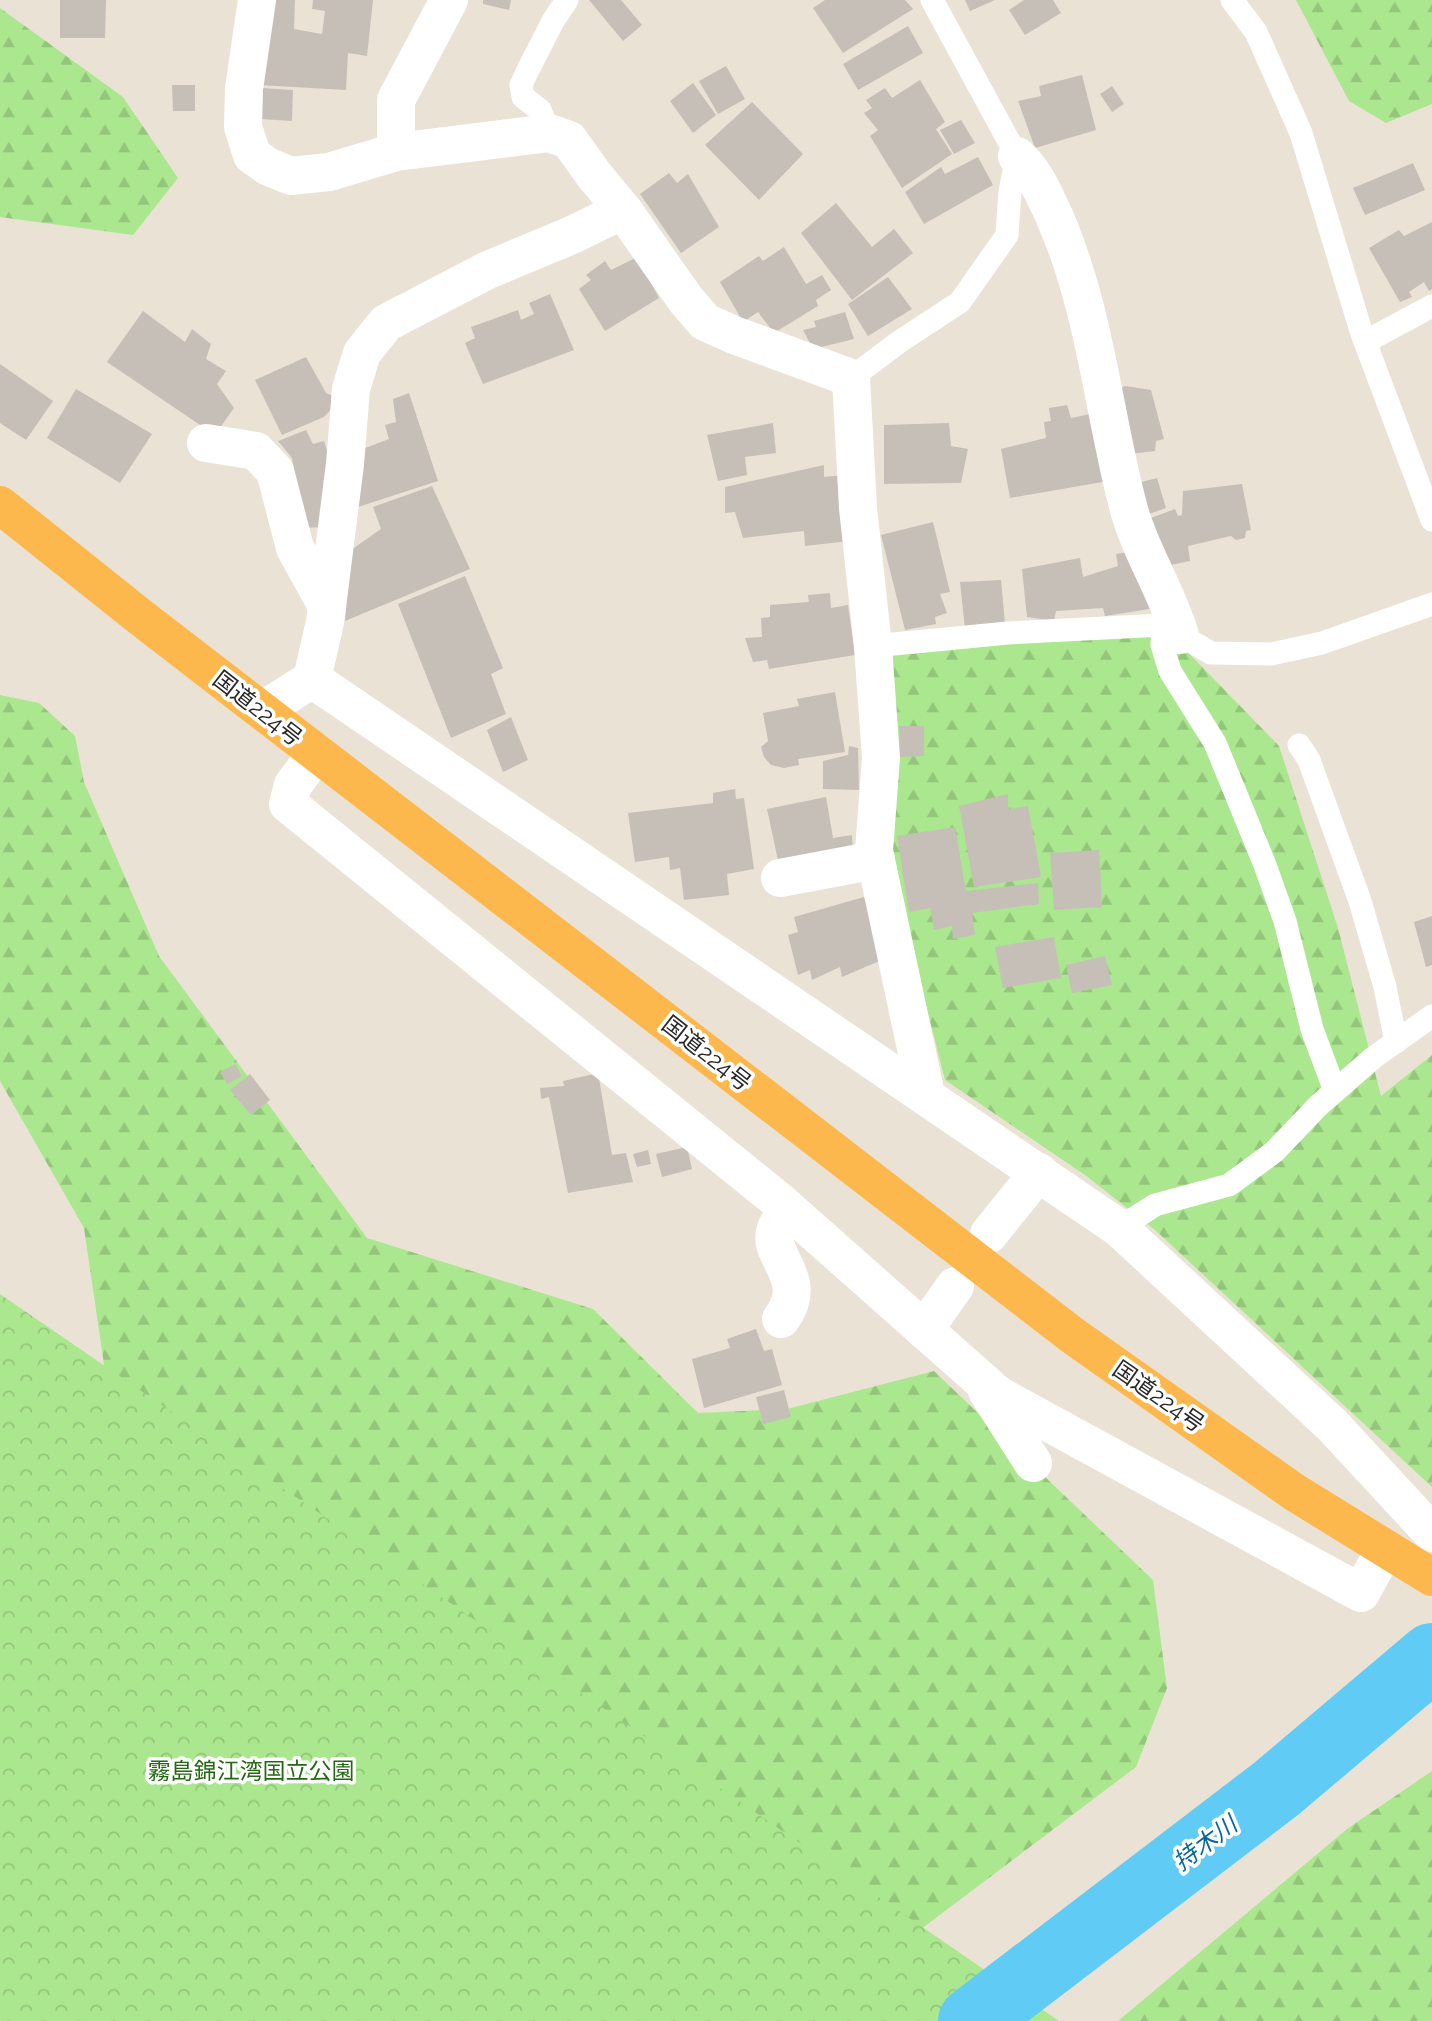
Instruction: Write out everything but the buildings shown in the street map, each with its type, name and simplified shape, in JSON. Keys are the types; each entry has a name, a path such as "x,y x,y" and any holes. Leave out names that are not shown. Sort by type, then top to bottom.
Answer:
{"highway":[{"name":"国道224号","path":"0,505 42,541 1072,1335 1294,1492 1385,1549 1431,1564"}],"street":[{"path":"257,0 244,89 243,127 252,155 267,166 291,176 329,172 396,152 549,133 569,140 705,322 851,379 858,509 873,646 881,758 874,850 926,1095"},
{"path":"396,152 396,100 449,0"},
{"path":"1017,156 1040,185 1069,252 1080,286 1127,503 1139,539 1166,596 1172,630"},
{"path":"262,711 312,679 327,606 345,464 351,389 362,353 386,323 488,270 572,235 623,210"},
{"path":"206,443 256,451 275,471 295,548 327,606"},
{"path":"312,679 1119,1228 1332,1425 1432,1533"},
{"path":"317,753 293,785 288,804 788,1210 998,1395 1362,1593 1385,1549"},
{"path":"780,878 876,860"},
{"path":"989,1234 1039,1172"},
{"path":"781,1319 788,1310 792,1296 790,1273 776,1246 775,1230 788,1210"},
{"path":"924,1330 955,1286"},
{"path":"978,1377 1033,1463"}],"lane":[{"path":"549,133 540,110 523,97 521,85 553,21 567,0"},
{"path":"851,379 899,342 960,302 1007,235 1010,191 1017,156 932,0"},
{"path":"1232,0 1256,32 1301,133 1365,342 1432,520"},
{"path":"1365,342 1432,306"},
{"path":"873,646 995,634 1172,630 1211,653 1271,654 1322,643 1432,604"},
{"path":"1172,630 1162,645 1170,671 1215,743 1265,865 1285,921 1312,1029 1335,1091"},
{"path":"1300,745 1309,760 1360,901 1385,987 1396,1042"},
{"path":"1119,1228 1155,1205 1229,1185 1274,1152 1335,1091 1432,1016"}],"green space":[{"path":"1296,0 1432,0 1432,104 1386,123 1349,101"},
{"path":"0,8 123,97 178,178 133,235 0,217"},
{"path":"1148,629 1172,636 1279,746 1338,928 1381,1096 1432,1055 1432,1487 1155,1230 1085,1175 945,1080 906,927 880,841 887,654"},
{"path":"0,695 39,703 75,736 84,782 159,956 367,1238 593,1309 698,1413 787,1409 934,1371 1153,1580 1167,1688 1136,1767 799,2021 0,2021 0,1438 105,1371 84,1228 0,1081"},
{"name":"霧島錦江湾国立公園","path":"0,1294 1059,2021 0,2021"},
{"path":"1432,1771 1432,2021 1118,2021 1347,1829"}],"waterway":[{"name":"持木川","path":"972,2021 1276,1789 1432,1657"}]}
